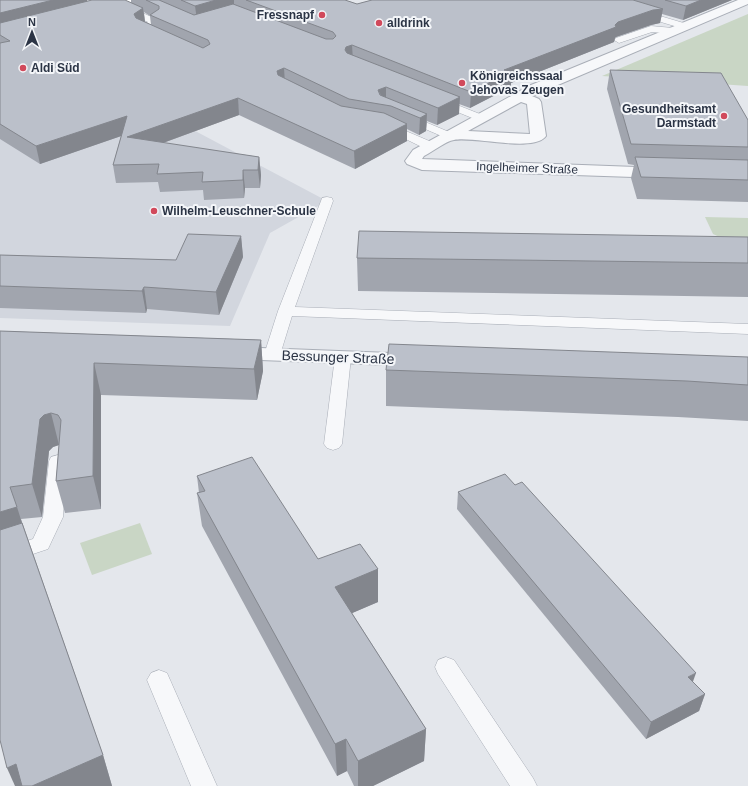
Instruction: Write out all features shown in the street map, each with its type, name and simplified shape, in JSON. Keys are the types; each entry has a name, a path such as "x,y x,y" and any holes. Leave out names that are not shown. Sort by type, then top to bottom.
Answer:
{"main road":[{"path":"87,12 129,2"}],"street":[{"name":"Ingelheimer Straße","path":"675,173 422,165 413,161 418,153 520,96 748,0"},
{"path":"443,139 530,139 538,136 534,102 520,96"},
{"name":"Bessunger Straße","path":"214,353 438,360"}],"lane":[{"path":"597,0 679,28"},
{"path":"129,2 163,20 165,23"},
{"path":"129,2 155,22 142,30 163,40"},
{"path":"619,40 651,28 679,28"},
{"path":"424,94 481,118"},
{"path":"387,113 388,116 443,139"},
{"path":"373,124 443,139"},
{"path":"272,354 286,311 327,200"},
{"path":"286,311 748,329"},
{"path":"333,444 343,357"},
{"path":"0,557 41,544 53,517 59,452"},
{"path":"446,667 524,786"},
{"path":"159,680 204,786"}],"shaded area":[{"name":"Wilhelm-Leuschner-Schule","path":"0,34 103,82 327,201 270,233 230,326 0,318"}],"green space":[{"path":"748,14 748,86 602,76"},
{"path":"705,217 748,218 748,250 713,234"},
{"path":"140,523 152,554 92,575 80,543"}],"building":[{"path":"0,0 53,0 0,13"},
{"path":"92,0 125,0 143,8 134,14 136,18 203,48 210,44 208,40 150,15 159,9 159,6 146,0 159,0 194,15 233,4 326,39 333,39 336,36 333,32 246,0 345,0 357,4 372,0 633,0 663,9 653,10 618,22 615,25 616,27 504,70 512,71 471,92 352,45 346,47 345,50 347,53 460,97 438,108 386,87 378,90 380,95 427,114 420,118 391,106 349,99 284,68 277,71 278,75 341,106 384,113 407,124 354,151 238,98 127,137 259,157 258,170 243,170 243,180 202,182 203,172 157,174 159,164 113,165 127,116 36,146 0,124 0,43 10,41 0,35 0,23"},
{"path":"181,0 216,0 195,6"},
{"path":"665,0 701,0 686,6"},
{"path":"610,70 721,73 748,120 748,147 631,144"},
{"path":"635,157 748,160 748,180 641,177"},
{"path":"359,231 748,237 748,263 357,258"},
{"path":"188,234 241,236 216,292 144,287 142,291 0,286 0,255 176,260"},
{"path":"0,331 261,340 254,369 94,363 93,476 56,481 61,420 58,415 51,413 44,415 40,419 32,484 10,487 17,507 0,512"},
{"path":"389,344 748,357 748,385 687,381 386,370"},
{"path":"252,457 318,559 360,544 378,569 335,587 426,729 358,761 346,739 335,744 197,493 205,491 197,476"},
{"path":"505,474 515,485 522,482 696,673 688,677 705,694 651,722 458,492"},
{"path":"22,523 103,755 32,786 22,786 16,764 7,768 0,740 0,530"}],"place":[{"name":"Fressnapf","path":"322,15"},
{"name":"alldrink","path":"379,23"},
{"name":"Aldi Süd","path":"23,68"},
{"name":"Königreichssaal Jehovas Zeugen","path":"462,83"},
{"name":"Gesundheitsamt Darmstadt","path":"724,116"},
{"name":"Wilhelm-Leuschner-Schule","path":"154,211"}]}
